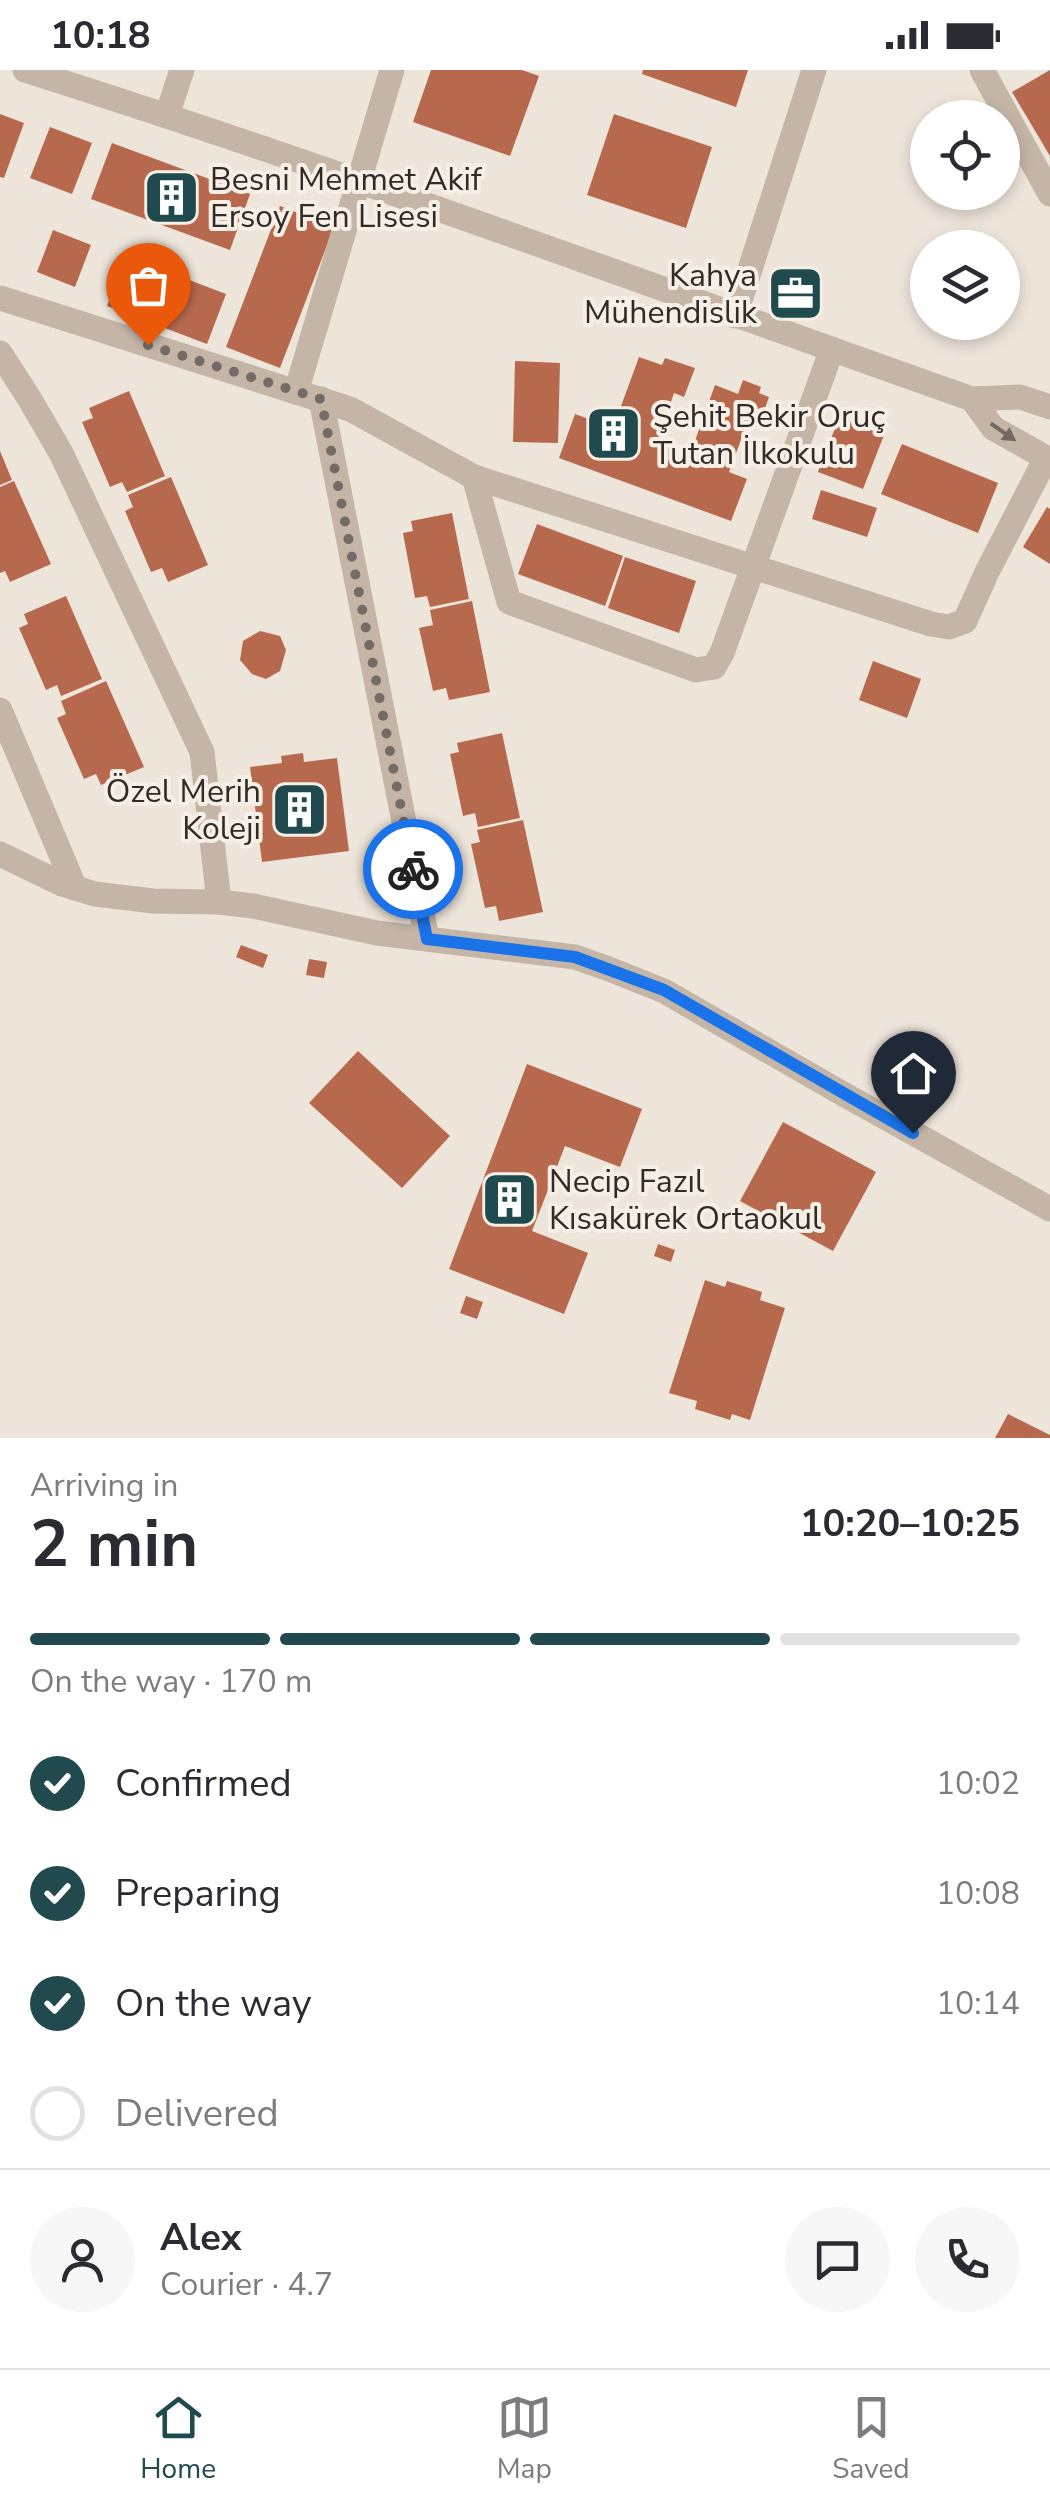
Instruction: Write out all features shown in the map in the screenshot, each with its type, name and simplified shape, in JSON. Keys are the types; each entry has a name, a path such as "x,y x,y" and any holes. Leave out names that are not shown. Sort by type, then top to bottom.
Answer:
{"street":[{"path":"26,70 358,180 972,399 1020,397 1050,407"},
{"path":"167,115 182,70"},
{"path":"296,392 392,70"},
{"path":"735,316 814,70"},
{"path":"982,70 1050,194"},
{"path":"0,298 350,409 474,478 949,627 965,621 1048,459 993,428 972,399"},
{"path":"474,478 509,602 696,670 714,667 832,350"},
{"path":"0,353 62,454 202,752 220,902"},
{"path":"321,399 427,939"},
{"path":"0,710 75,888"},
{"path":"0,854 62,884 96,894 253,906 377,933 575,957 664,990 1050,1208"}],"building":[{"path":"431,70 522,70 539,76 510,156 413,122"},
{"path":"643,70 748,70 736,107 642,74"},
{"path":"1050,70 1050,156 1020,100 1012,92"},
{"path":"0,114 24,123 4,178 0,177"},
{"path":"614,114 712,147 686,228 587,195"},
{"path":"50,127 92,143 72,194 30,178"},
{"name":"Besni Mehmet Akif Ersoy Fen Lisesi","path":"112,143 250,194 230,250 91,199"},
{"path":"280,206 334,227 280,368 226,347"},
{"path":"53,230 91,245 75,287 37,272"},
{"path":"126,256 226,294 207,344 107,306"},
{"name":"Kahya Mühendislik","path":"786,267 817,278 809,319 774,308"},
{"name":"Şehit Bekir Oruç Tutan İlkokulu","path":"639,357 662,365 665,358 695,368 684,397 674,393 658,440 691,452 715,385 738,394 743,380 761,387 759,393 769,397 759,425 748,421 729,472 747,479 731,521 559,458 575,414 613,428"},
{"path":"515,361 560,363 558,443 513,442"},
{"path":"129,391 165,476 127,492 122,482 110,487 82,422 93,418 89,408"},
{"path":"839,418 884,435 863,489 818,472"},
{"path":"902,444 998,483 978,533 881,494"},
{"path":"0,451 12,480 0,485"},
{"path":"171,477 208,565 168,582 162,568 151,572 125,511 133,507 128,495"},
{"path":"14,481 51,564 10,582 5,571 0,573 0,487"},
{"path":"821,490 877,508 867,537 812,519"},
{"path":"1047,507 1050,509 1050,564 1023,547"},
{"path":"452,513 469,599 430,607 427,596 415,598 403,533 413,531 411,521"},
{"path":"537,524 623,556 605,606 518,574"},
{"path":"625,557 696,581 679,633 608,608"},
{"path":"66,596 102,679 61,696 57,685 46,690 19,628 28,624 24,614"},
{"path":"472,601 490,692 449,700 446,688 433,691 419,628 433,625 430,610"},
{"path":"260,631 280,636 286,650 280,671 266,679 252,674 240,660 243,641"},
{"path":"873,661 921,679 907,718 859,700"},
{"path":"106,681 144,767 101,785 96,774 84,779 57,718 66,714 61,701"},
{"path":"502,733 520,818 478,827 475,813 463,816 450,754 459,752 457,743"},
{"name":"Özel Merih Koleji","path":"303,753 304,762 337,758 349,851 262,862 250,767 282,763 281,756"},
{"path":"523,820 543,912 499,921 496,906 485,908 471,844 480,842 477,830"},
{"path":"241,945 268,955 263,968 236,957"},
{"path":"309,959 327,962 324,978 306,975"},
{"path":"358,1051 450,1136 402,1188 309,1103"},
{"name":"Necip Fazıl Kısakürek Ortaokul","path":"527,1064 642,1109 620,1167 565,1146 532,1231 588,1253 564,1314 449,1269"},
{"path":"783,1122 876,1172 833,1251 740,1201"},
{"path":"658,1244 675,1250 671,1262 654,1256"},
{"path":"705,1280 725,1287 727,1281 762,1292 760,1300 785,1308 750,1420 732,1414 730,1420 695,1409 697,1401 669,1393"},
{"path":"466,1296 483,1302 477,1319 460,1313"},
{"path":"1008,1414 1050,1435 1050,1438 995,1438"}],"way so far":[{"path":"148,345 321,399 413,869"}],"place":[{"name":"Besni Mehmet Akif Ersoy Fen Lisesi","path":"171,197"},
{"name":"Kahya Mühendislik","path":"796,293"},
{"name":"Şehit Bekir Oruç Tutan İlkokulu","path":"614,434"},
{"name":"Özel Merih Koleji","path":"300,809"},
{"name":"Necip Fazıl Kısakürek Ortaokul","path":"510,1199"}],"route":[{"path":"413,869 427,939 575,957 664,990 913,1133"}]}
